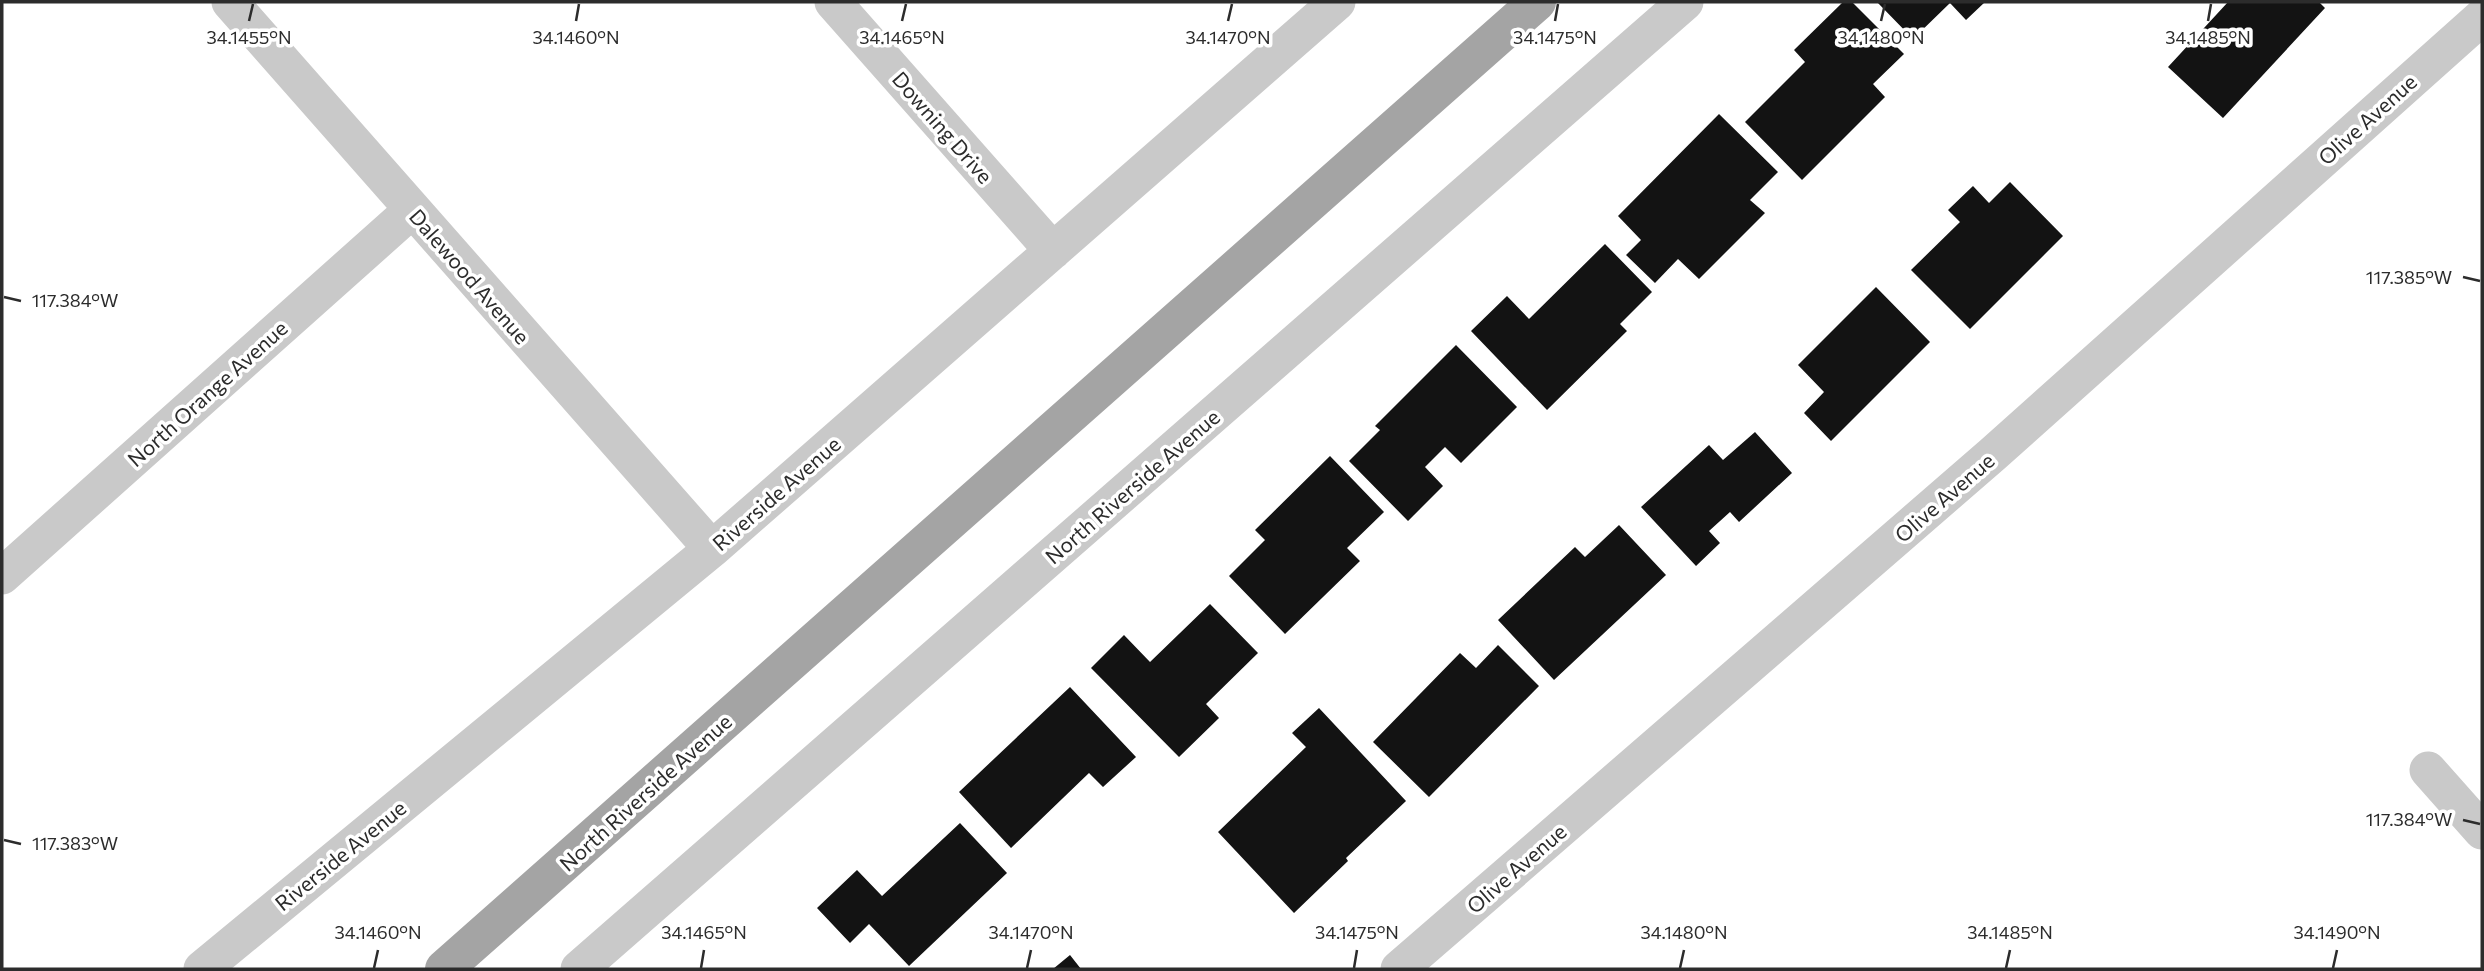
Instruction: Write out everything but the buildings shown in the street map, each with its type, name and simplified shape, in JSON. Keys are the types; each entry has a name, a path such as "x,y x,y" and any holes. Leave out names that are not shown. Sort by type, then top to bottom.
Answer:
{"main road":[{"name":"North Riverside Avenue","path":"444,969 1537,2"}],"street":[{"name":"Dalewood Avenue","path":"230,2 712,550"},
{"name":"Downing Drive","path":"833,2 1053,251"},
{"name":"Riverside Avenue","path":"202,969 712,550 1338,2"},
{"name":"North Riverside Avenue","path":"579,969 1685,2"},
{"name":"Olive Avenue","path":"1399,969 1993,454 2482,16"},
{"name":"North Orange Avenue","path":"2,576 412,211"},
{"path":"2428,771 2482,831"}]}
